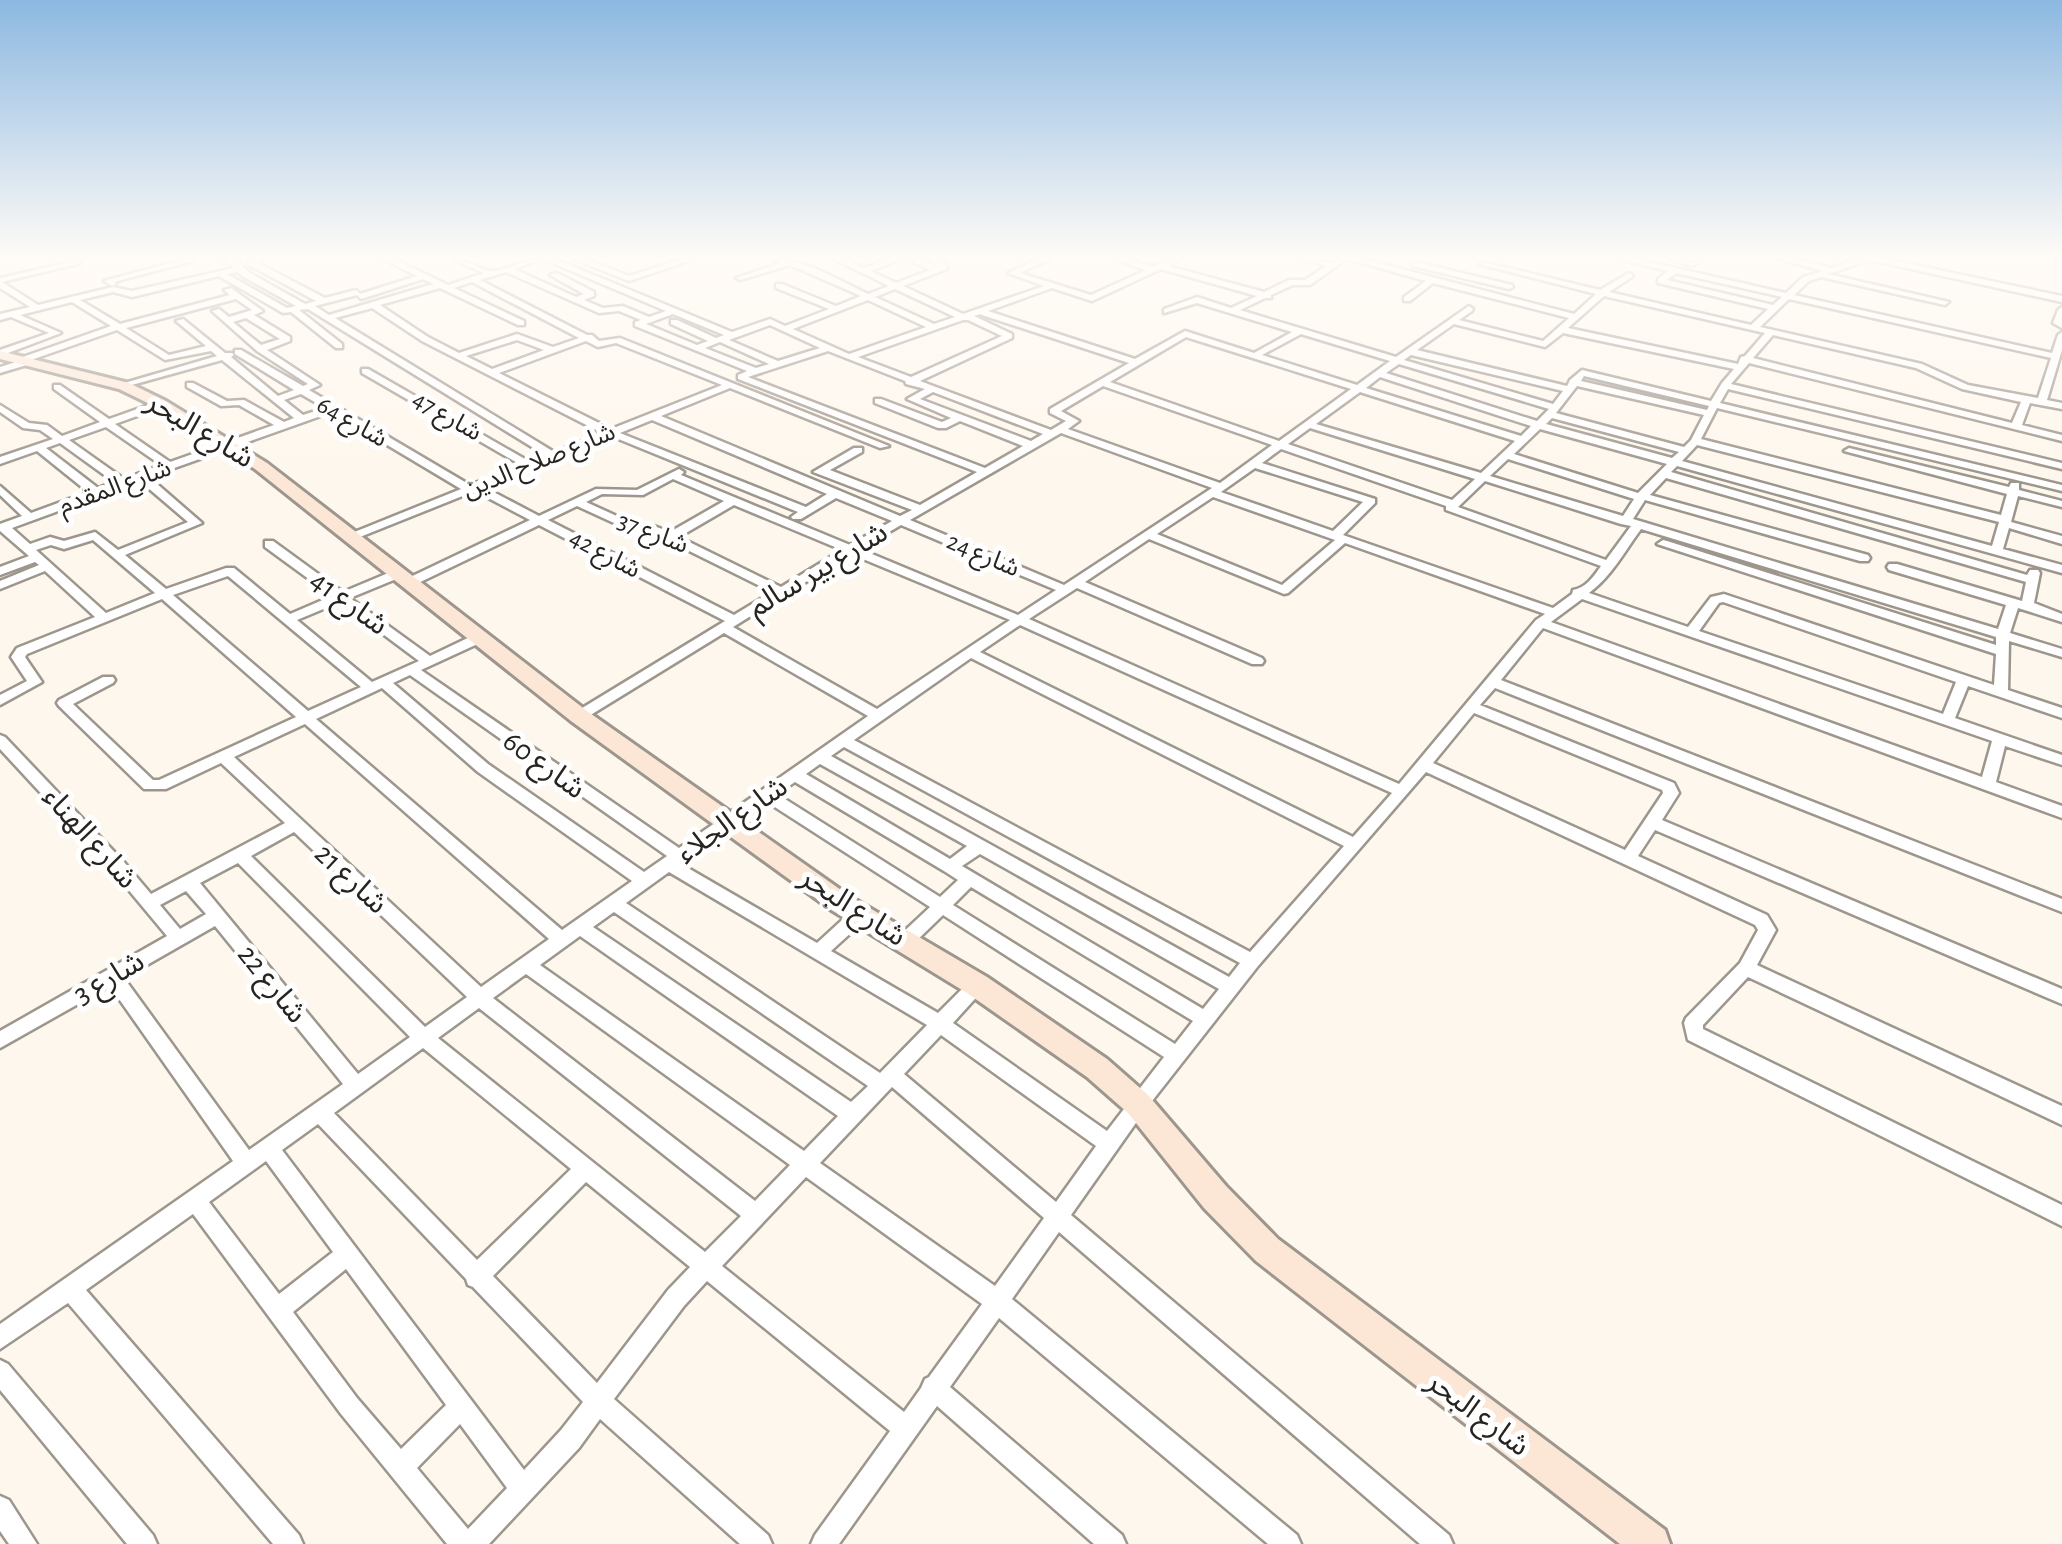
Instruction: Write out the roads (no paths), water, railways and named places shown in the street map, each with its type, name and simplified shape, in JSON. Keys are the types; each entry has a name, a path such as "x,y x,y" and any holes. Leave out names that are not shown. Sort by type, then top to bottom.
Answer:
{"street":[{"path":"9,360 57,333 51,331"},
{"path":"9,360 91,331"},
{"path":"128,331 170,358 212,348"},
{"path":"132,333 138,331"},
{"path":"195,331 300,419"},
{"path":"239,331 314,385 278,399"},
{"path":"124,386 286,339 273,331"},
{"path":"319,331 339,346"},
{"path":"348,331 552,455"},
{"path":"413,331 609,432 806,511"},
{"path":"577,331 598,344 617,340 884,446"},
{"path":"655,331 755,371"},
{"path":"702,331 722,338"},
{"path":"710,331 776,363"},
{"path":"696,348 742,331"},
{"path":"793,331 928,390 1217,490 2062,812"},
{"path":"849,357 918,331"},
{"path":"908,382 1009,336 998,331"},
{"path":"1042,331 1137,363"},
{"path":"1300,331 1402,355 1570,386"},
{"path":"1256,356 1300,331"},
{"name":"شارع الجلاء","path":"0,1338 969,652 1255,464 1438,331"},
{"path":"1493,331 1544,344 1561,331"},
{"path":"1568,331 1885,392 2062,438"},
{"path":"1772,331 1900,362 1965,387 2062,406"},
{"path":"824,1544 1138,1104 1252,961 1402,792 1547,618 1595,583 1610,565 1632,528 1641,497 1691,446 1725,384 1772,331"},
{"path":"1945,331 2054,356"},
{"path":"1056,432 1075,420 1055,410 1188,334 1522,440"},
{"path":"461,355 517,336 553,350"},
{"path":"495,371 589,337"},
{"path":"2042,402 2061,340"},
{"name":"شارع صلاح الدين","path":"351,537 755,371 828,348"},
{"name":"شارع 64","path":"238,352 299,392 472,488"},
{"path":"1402,355 1553,411 1691,446 1836,476 2062,540"},
{"name":"شارع البحر","path":"9,360 124,386 229,444 579,716 859,915 976,985 1072,1050 1138,1104 1227,1210 1267,1250 1650,1544"},
{"path":"1885,392 1900,362"},
{"name":"شارع 47","path":"365,371 528,465"},
{"path":"1451,504 1540,425 1582,373 1590,372 1714,408 1856,436 2062,488"},
{"path":"1378,374 1540,425 2062,569"},
{"path":"741,377 984,472"},
{"path":"1102,384 1451,504 1456,512 1610,565"},
{"path":"1725,384 2062,466"},
{"path":"190,385 225,404 241,402 282,426"},
{"path":"56,387 170,466"},
{"path":"928,390 913,400 1030,446"},
{"path":"2016,426 2026,400"},
{"path":"878,401 944,426 960,418"},
{"path":"0,461 162,404"},
{"path":"0,408 27,426 44,427 124,484"},
{"name":"شارع المقدم","path":"2,528 331,409"},
{"name":"شارع 24","path":"651,416 1257,662"},
{"path":"1836,476 1864,418"},
{"path":"900,439 932,422"},
{"path":"1310,425 2003,652"},
{"name":"شارع بير سالم","path":"579,716 853,548 1056,432"},
{"path":"38,447 98,494"},
{"path":"804,479 858,450"},
{"path":"1849,451 2062,504"},
{"path":"1506,455 1641,497 1864,558"},
{"path":"1997,551 2022,457"},
{"path":"1149,535 1284,590 1370,502 1255,464"},
{"path":"289,619 402,578 606,490 639,493 692,466"},
{"path":"822,470 920,509"},
{"path":"1662,473 2032,580"},
{"path":"674,476 1018,619 1402,792"},
{"path":"118,554 196,523 142,477"},
{"path":"0,488 30,518"},
{"name":"شارع 42","path":"472,488 538,519 730,624 879,716"},
{"path":"790,522 836,493"},
{"path":"670,537 734,500"},
{"name":"شارع 37","path":"578,502 629,526 651,528 782,592"},
{"path":"2,528 104,618"},
{"path":"1632,528 1850,588 2062,653"},
{"path":"1850,588 1872,534"},
{"path":"0,585 56,540 64,545 92,535 307,716 563,941"},
{"name":"شارع 41","path":"270,544 428,661"},
{"path":"0,571 38,557"},
{"path":"2031,608 2026,602 2038,562"},
{"path":"1893,567 2062,618"},
{"path":"0,701 35,682 18,657 20,652 230,570 483,768 646,882"},
{"path":"1577,593 2062,760"},
{"path":"1692,631 1720,598 2062,713"},
{"path":"2002,692 2003,635 2014,603"},
{"path":"108,680 64,703 149,784 161,785 479,638"},
{"path":"969,652 1355,845"},
{"name":"شارع 60","path":"410,670 675,861 818,952 940,1023 1108,1144"},
{"path":"1948,718 1964,680"},
{"path":"1493,682 2062,906"},
{"path":"1472,707 1666,784 1670,793 1628,860"},
{"path":"1988,784 2000,738"},
{"path":"844,741 1252,961"},
{"name":"شارع الهناء","path":"2,745 178,938"},
{"name":"شارع 21","path":"224,756 293,826 481,999 756,1214"},
{"path":"820,757 1231,987"},
{"path":"1424,765 1764,923 1767,930 1746,968 1693,1023 1700,1038 2062,1216"},
{"path":"796,774 1206,1019"},
{"path":"767,795 1176,1056"},
{"path":"869,818 897,800"},
{"path":"1652,822 2062,997"},
{"path":"149,903 293,826"},
{"path":"950,866 980,845"},
{"path":"240,854 424,1038 583,1172 905,1428"},
{"path":"904,942 970,878"},
{"name":"شارع 22","path":"188,882 356,1086"},
{"path":"615,904 886,1079 1056,1216 1440,1544"},
{"path":"818,952 859,915"},
{"name":"شارع 3","path":"0,1040 217,916"},
{"path":"581,928 852,1114"},
{"path":"528,966 995,1300 1288,1544"},
{"path":"1746,968 2062,1116"},
{"path":"113,976 247,1164"},
{"path":"472,1544 570,1439 676,1298 976,985"},
{"path":"320,1112 597,1400 759,1544"},
{"path":"269,1148 345,1256 523,1490"},
{"path":"476,1277 583,1172"},
{"path":"196,1201 400,1468 464,1544"},
{"path":"279,1309 345,1256"},
{"path":"69,1288 290,1544"},
{"path":"0,1372 144,1544"},
{"path":"933,1387 1112,1544"},
{"path":"400,1468 460,1408"},
{"path":"0,1509 24,1544"}]}
